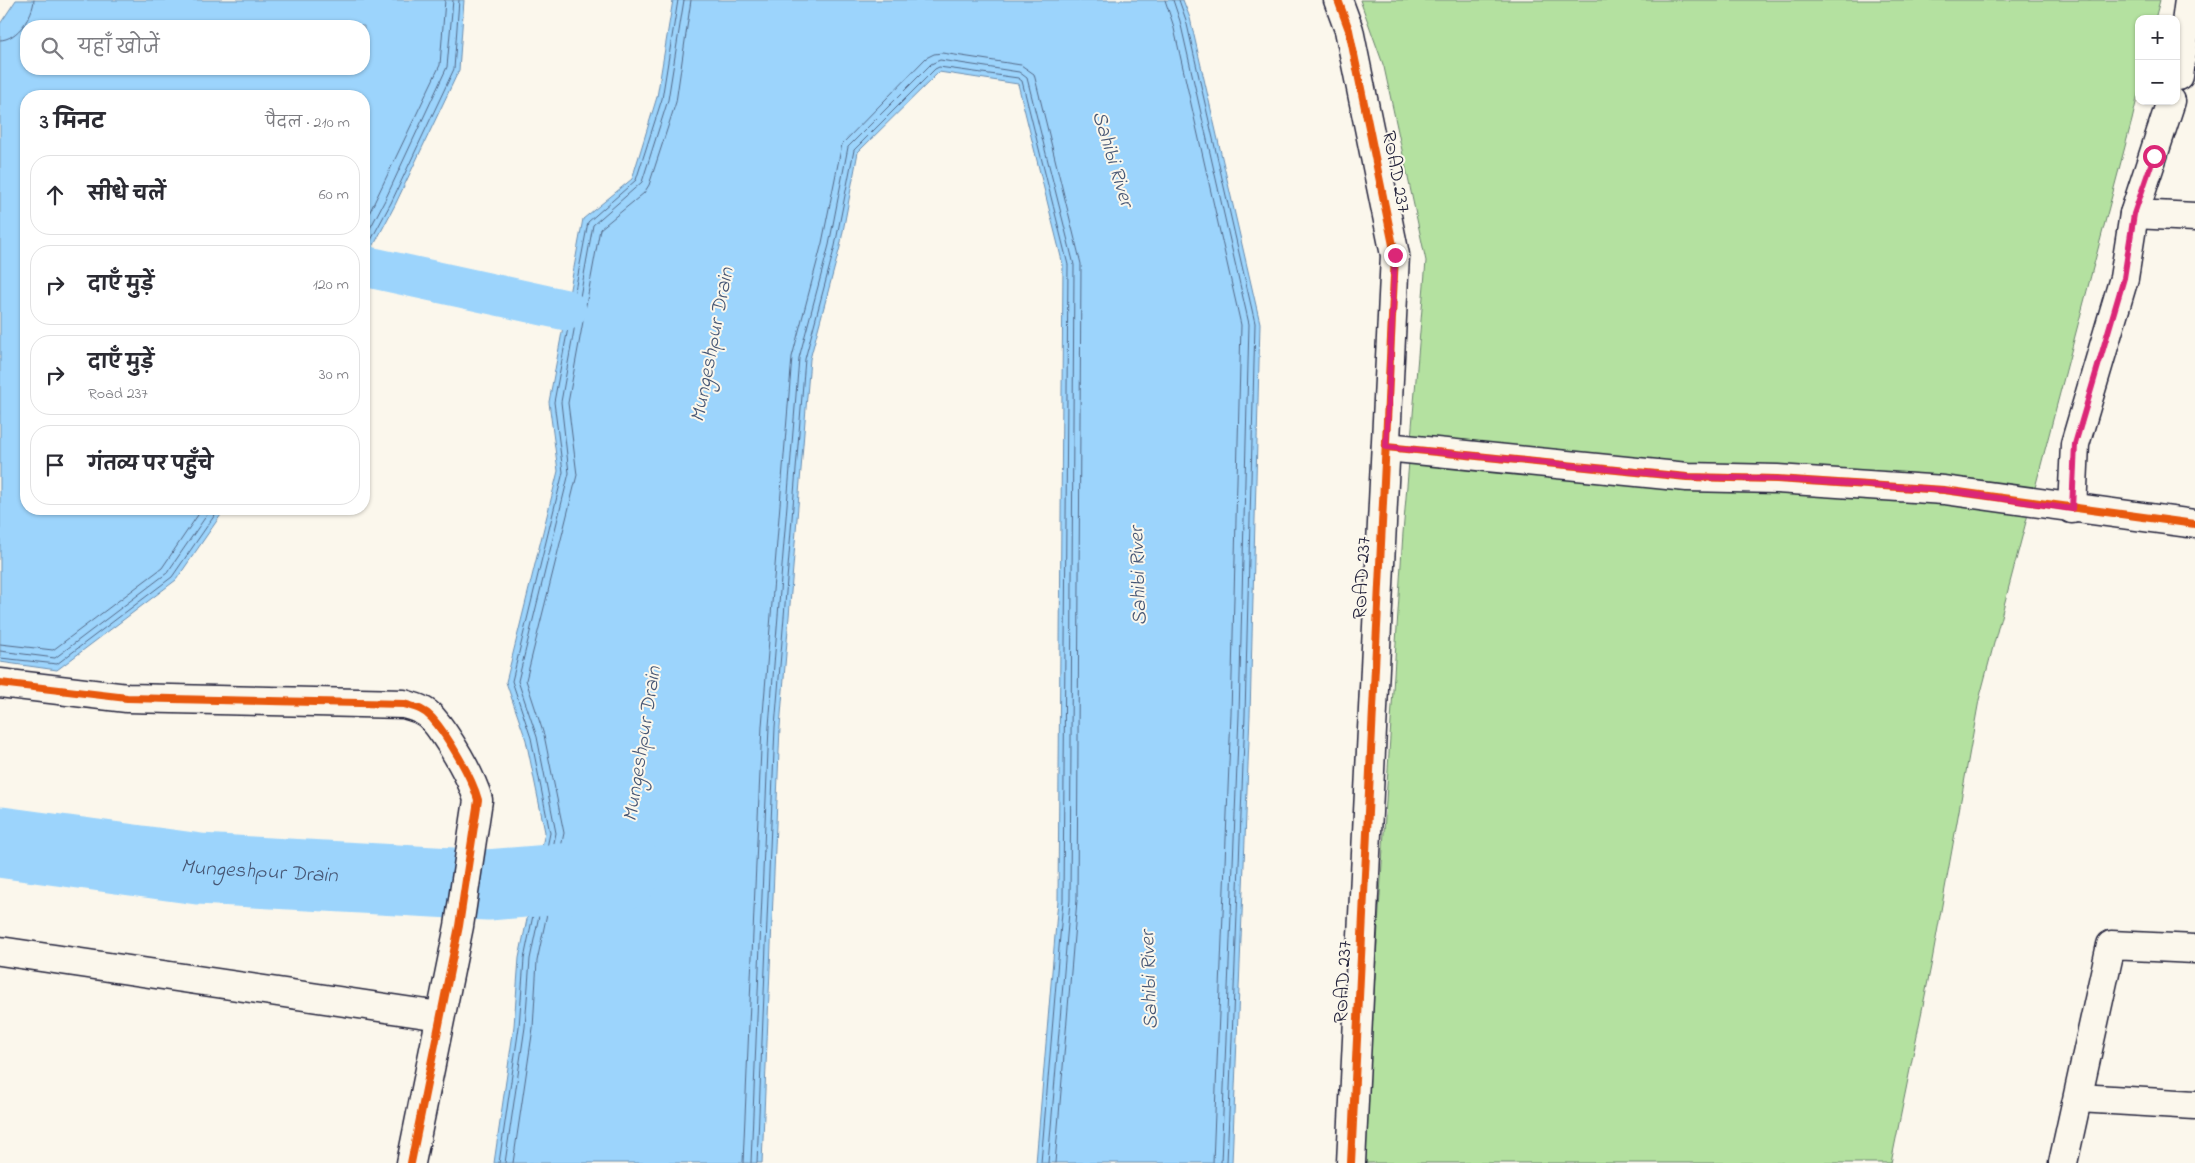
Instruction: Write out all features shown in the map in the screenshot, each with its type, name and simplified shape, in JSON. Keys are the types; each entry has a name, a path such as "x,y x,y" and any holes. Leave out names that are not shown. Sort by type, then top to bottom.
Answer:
{"street":[{"name":"ROAD 237","path":"1338,0 1349,30 1395,255 1352,1163"},
{"path":"2180,85 2189,0"},
{"path":"2072,509 2075,444 2124,278 2134,214 2173,105"},
{"path":"2134,214 2195,217"},
{"path":"1386,447 1687,477 1776,479 1944,490 2072,509 2195,524"},
{"path":"0,683 127,698 404,704 420,708 431,717 473,781 478,800 459,926 411,1163"},
{"path":"2063,1163 2079,1098 2111,945 2195,949"},
{"path":"0,951 440,1016"},
{"path":"2079,1098 2195,1105"}],"green space":[{"path":"1360,0 2160,0 2156,15 2135,15 2136,105 1979,700 1931,966 1891,1163 1363,1163 1403,533 1426,261 1384,67"}],"water":[{"path":"16,0 464,0 459,70 395,205 370,253 370,90 20,90 20,515 221,515 176,580 57,670 0,662 0,24"},
{"name":"Sahibi River","path":"673,0 1183,0 1190,18 1260,323 1250,715 1232,1163 1036,1163 1058,900 1063,265 1018,84 939,72 858,152 840,247 810,359 780,727 762,1163 494,1163 514,1026 519,958 545,832 526,740 506,682 558,471 549,402 583,219 632,179 657,97"}],"waterway":[{"path":"370,267 566,310"},
{"name":"Mungeshpur Drain","path":"0,842 199,869 488,885 623,874 624,865"}],"cycle path":[{"path":"1338,0 1349,30 1395,255 1351,1163"},
{"path":"1386,447 1687,477 1777,479 1944,490 2195,524"},
{"path":"0,683 127,698 404,704 422,710 432,718 458,757 478,800 459,926 411,1163"}],"route":[{"path":"1395,255 1386,447 1687,477 1776,479 1944,490 2072,509 2075,444 2124,278 2134,214 2154,156"}]}
